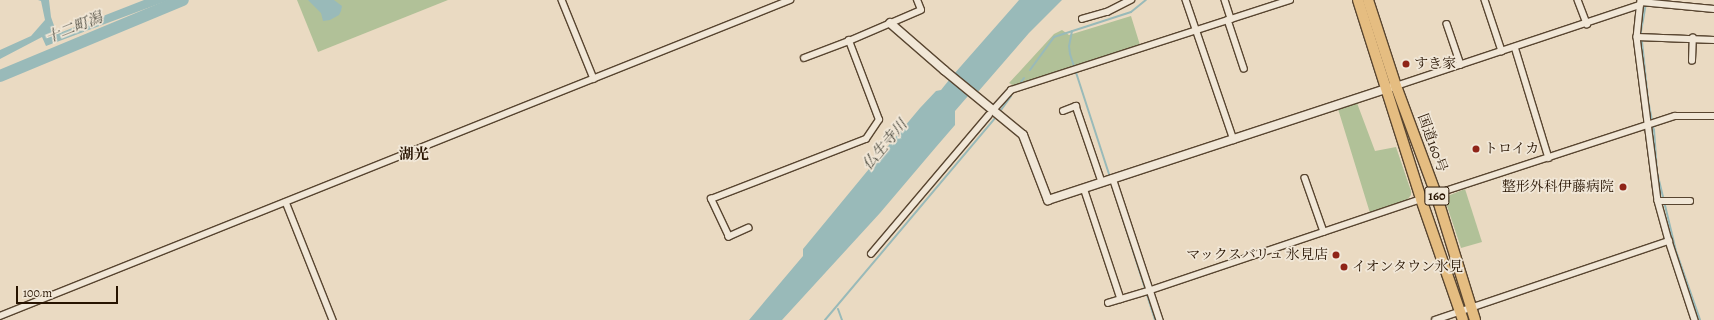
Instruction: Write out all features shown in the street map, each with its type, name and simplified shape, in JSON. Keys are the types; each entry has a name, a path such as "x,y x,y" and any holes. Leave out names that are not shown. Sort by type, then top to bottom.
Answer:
{"highway":[{"name":"国道160号","path":"1358,0 1391,87 1436,194 1475,320"},
{"name":"国道160号","path":"1368,0 1421,198 1462,316"}],"street":[{"path":"562,0 594,79"},
{"path":"0,316 790,0"},
{"path":"804,58 849,41 921,10 917,0"},
{"path":"1082,19 1107,12 1130,0"},
{"path":"1186,0 1234,140"},
{"path":"1225,0 1229,19 1244,68"},
{"path":"995,108 1011,90 1290,0"},
{"path":"1485,0 1502,52"},
{"path":"1578,0 1587,24"},
{"path":"890,23 981,102 1023,135 1048,200 1587,24 1641,2 1714,9"},
{"path":"1641,2 1637,37 1658,202 1695,320"},
{"path":"1447,24 1461,65"},
{"path":"1637,37 1714,40"},
{"path":"1692,61 1693,38"},
{"path":"749,228 729,237 711,199 866,139 879,120 849,41"},
{"path":"1515,48 1549,158"},
{"path":"1063,110 1076,106 1102,182"},
{"path":"871,254 989,115"},
{"path":"1436,194 1681,115 1714,116"},
{"path":"1113,178 1160,320"},
{"path":"1305,178 1324,232"},
{"path":"1084,188 1121,299"},
{"path":"1108,303 1324,232 1421,198"},
{"path":"1658,202 1690,201"},
{"path":"286,202 333,320"},
{"path":"1435,320 1462,316 1471,308 1669,241"}],"green space":[{"path":"297,0 448,0 318,52"},
{"path":"1131,16 1140,45 1016,87 1009,83 1054,34 1062,30 1069,35"},
{"path":"1357,103 1375,151 1396,147 1411,191 1411,195 1407,200 1370,213 1338,109"},
{"path":"1465,189 1482,242 1461,248 1446,203 1450,195"}],"water":[{"name":"十二町潟","path":"38,0 49,0 51,17 57,34 144,0 169,0 46,46 42,37 0,59 0,50 31,36 45,20 41,1"},
{"path":"308,0 334,0 342,6 341,11 339,15 330,20 323,21 321,13"},
{"path":"1019,0 1062,0 1029,33 977,93 954,74"},
{"path":"949,80 968,96 955,111 955,125 880,213 782,320 749,320 803,256 803,249 878,158 920,108 936,91 941,90"}],"waterway":[{"name":"十二町潟","path":"0,76 183,0"},
{"path":"1030,70 1054,37 1131,12 1146,0"},
{"path":"1646,3 1641,32 1648,100 1654,130 1657,172 1676,251 1700,320"},
{"path":"1072,31 1069,46 1070,54 1110,177"},
{"path":"1021,82 1024,78"},
{"path":"1001,110 1011,96"},
{"path":"825,320 994,119"},
{"path":"1111,182 1155,320"},
{"path":"838,309 842,320"}],"place":[{"name":"すき家","path":"1406,64"},
{"name":"トロイカ","path":"1476,149"},
{"name":"整形外科伊藤病院","path":"1623,187"},
{"name":"マックスバリュ 氷見店","path":"1336,255"},
{"name":"イオンタウン氷見","path":"1344,267"}],"district":[{"name":"湖光","path":"414,155"}],"water label":[{"name":"仏生寺川","path":"885,145"}]}
